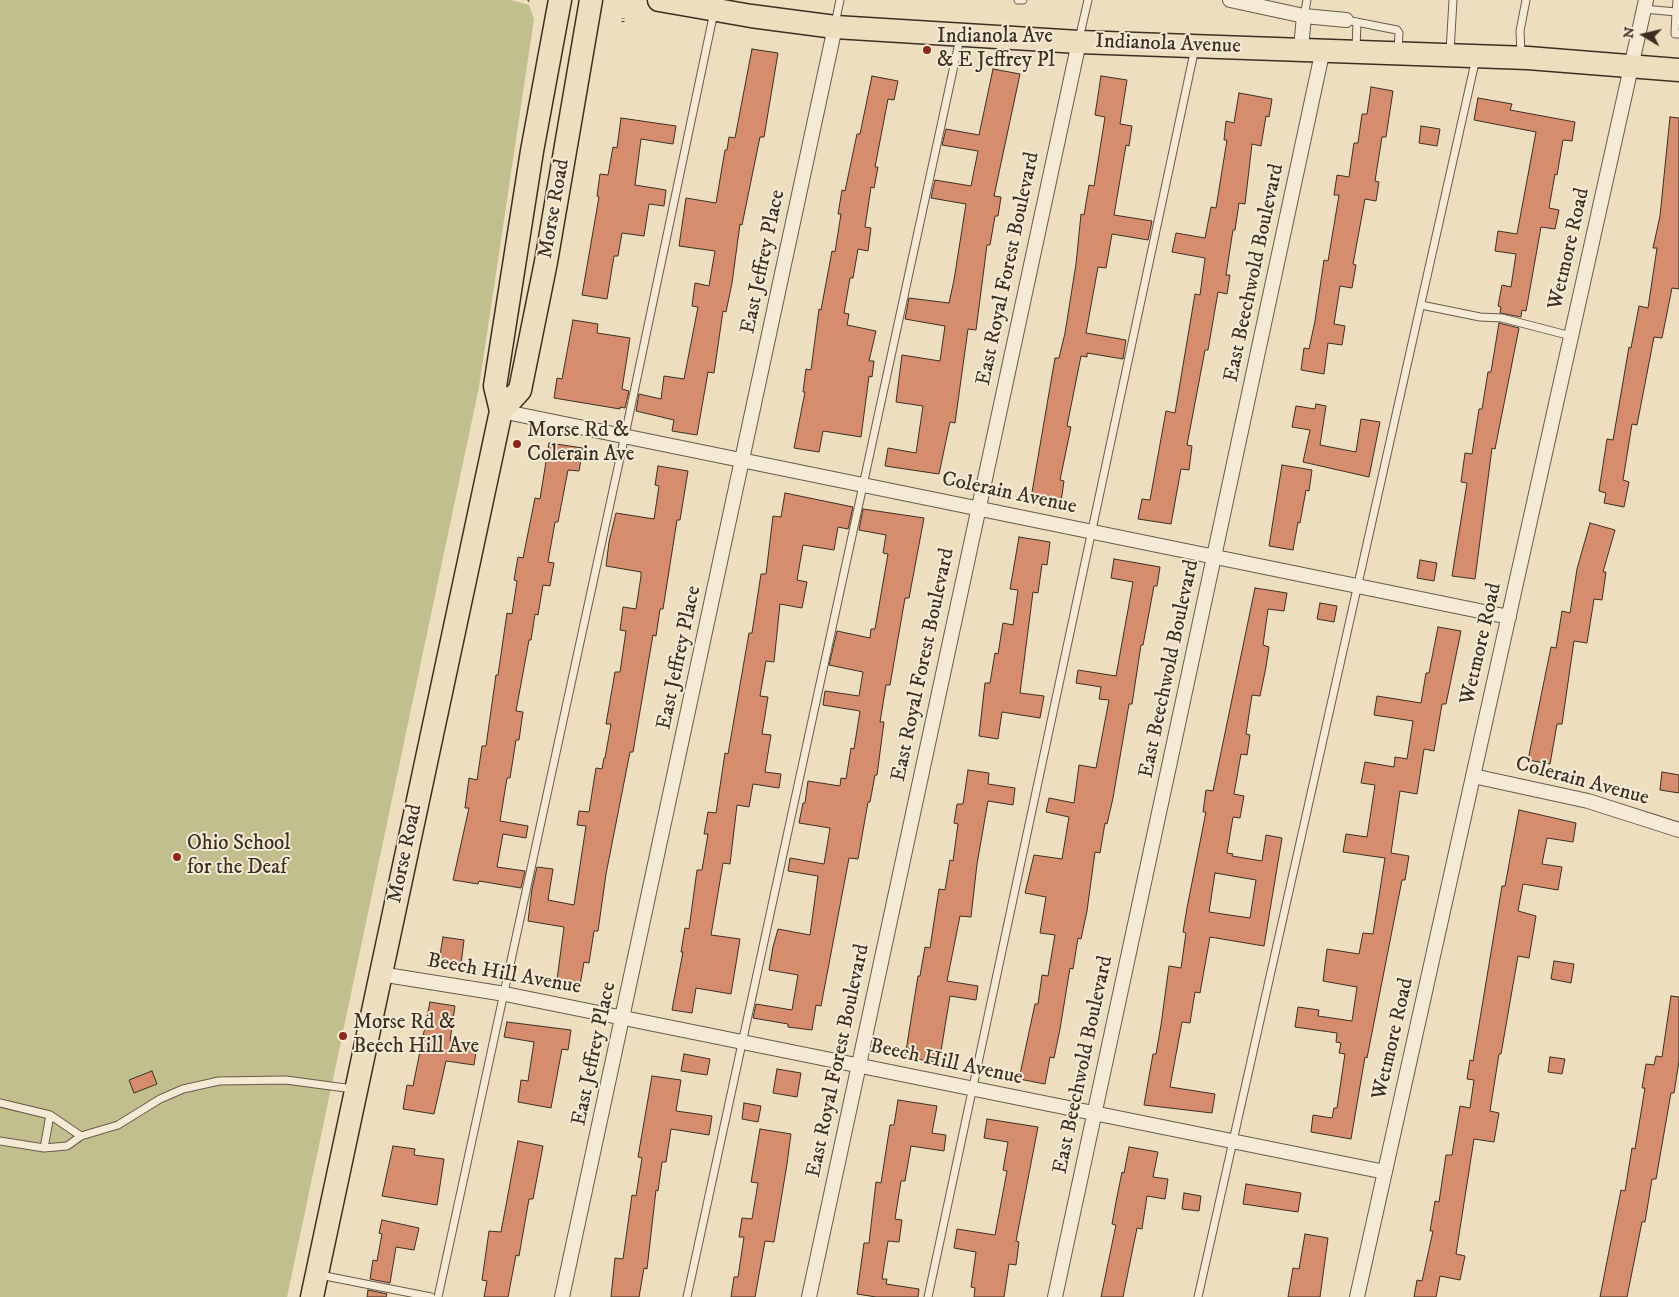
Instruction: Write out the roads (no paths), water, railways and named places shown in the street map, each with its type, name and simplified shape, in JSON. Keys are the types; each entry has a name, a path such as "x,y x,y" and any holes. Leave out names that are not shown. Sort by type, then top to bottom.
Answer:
{"main road":[{"name":"Morse Road","path":"312,1297 501,411 495,386 532,151 560,0"},
{"name":"Morse Road","path":"501,411 520,390 546,262 591,0"},
{"name":"Indianola Avenue","path":"659,0 714,10 835,27 1079,42 1301,48 1521,58 1679,70"}],"street":[{"path":"1230,0 1304,16 1352,21"},
{"name":"Wetmore Road","path":"1357,1297 1645,5"},
{"path":"1301,48 1304,16"},
{"name":"East Jeffrey Place","path":"562,1297 624,1018 835,27"},
{"name":"East Royal Forest Boulevard","path":"809,1297 1079,42"},
{"name":"East Beechwold Boulevard","path":"1055,1297 1324,49"},
{"name":"Colerain Avenue","path":"501,411 1509,617"},
{"name":"Colerain Avenue","path":"1473,776 1588,801 1679,830"},
{"name":"Beech Hill Avenue","path":"380,974 505,994 1385,1172"}],"lane":[{"path":"835,27 840,0"},
{"path":"1018,0 1023,0"},
{"path":"1079,42 1088,0"},
{"path":"1304,16 1308,0"},
{"path":"1450,55 1453,0"},
{"path":"1521,58 1520,31 1526,0"},
{"path":"1677,0 1675,34 1679,34"},
{"path":"1645,5 1676,12"},
{"path":"438,1297 625,436 714,10"},
{"path":"1356,51 1352,21 1396,30 1399,33 1398,53"},
{"path":"687,1297 960,35"},
{"path":"928,1297 1196,45"},
{"path":"1198,1297 1477,56"},
{"path":"1420,305 1480,317 1502,318 1571,336"},
{"path":"0,1141 44,1148 67,1146 81,1136 118,1125 160,1099 183,1089 219,1081 286,1080 356,1089"},
{"path":"0,1104 50,1115 81,1136"},
{"path":"44,1148 50,1115"},
{"path":"317,1274 430,1297"}],"place":[{"name":"Indianola Ave & E Jeffrey Pl","path":"927,50"},
{"name":"Morse Rd & Colerain Ave","path":"517,444"},
{"name":"Ohio School for the Deaf","path":"177,857"},
{"name":"Morse Rd & Beech Hill Ave","path":"343,1036"}]}
